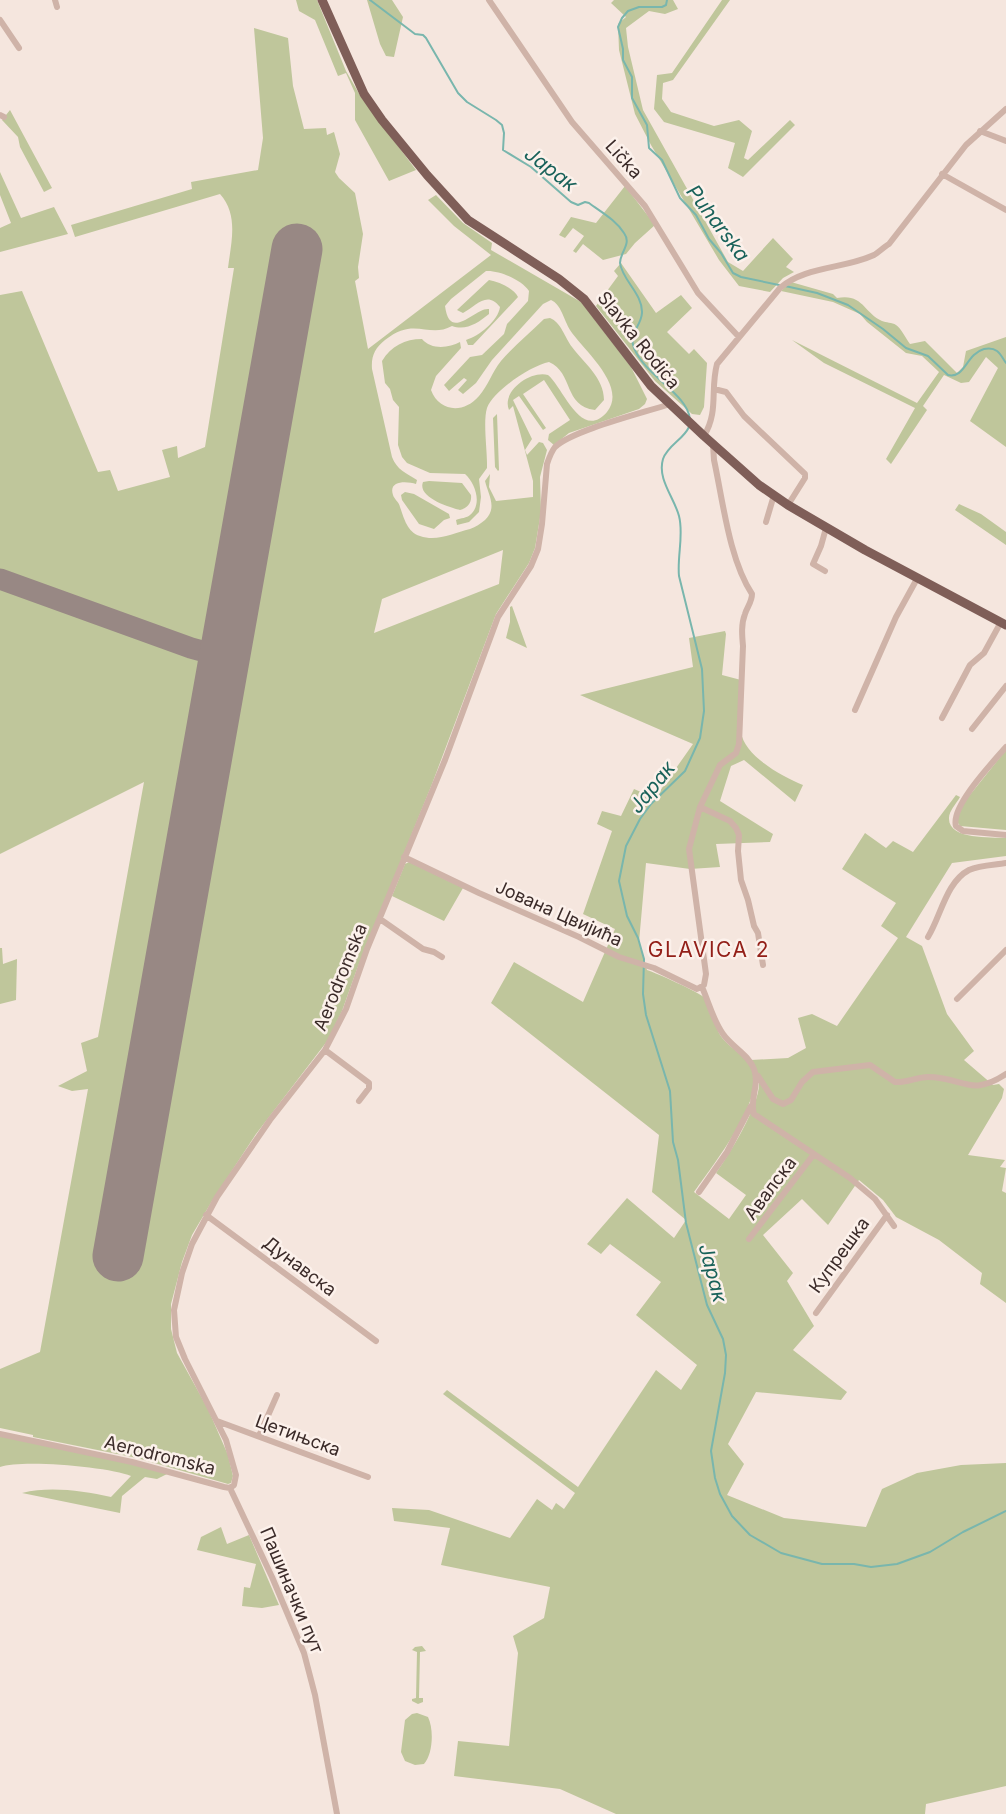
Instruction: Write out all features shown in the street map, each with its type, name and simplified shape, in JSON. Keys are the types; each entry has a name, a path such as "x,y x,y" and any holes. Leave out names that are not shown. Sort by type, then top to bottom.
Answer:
{"main road":[{"name":"Slavka Rodića","path":"322,0 364,94 427,175 468,220 559,279 584,299 651,386 704,436 759,485 788,505 826,528 1004,624"}],"street":[{"name":"Lička","path":"489,0 572,122 645,206 698,293 739,336"},
{"path":"0,20 19,48"},
{"path":"704,436 712,421 717,363 780,288 789,280 875,254 889,244 942,174 980,131 1006,109"},
{"path":"980,131 1006,141"},
{"path":"942,174 1006,210"},
{"path":"714,388 726,392 744,416 805,474 805,478 788,505"},
{"name":"Aerodromska","path":"0,1434 132,1462 230,1488 235,1482 236,1475 226,1440 176,1337 175,1301 192,1244 206,1215 270,1120 325,1050 346,1009 404,857 445,760 498,616 531,566 538,549 546,464 550,455 556,447 575,435 670,404"},
{"path":"713,443 714,460 734,551 743,579 752,594 744,617 742,635 739,744 736,753 720,765 700,807 689,849 706,974 702,987 719,1029 747,1059 773,1099 783,1104 791,1100 802,1082 813,1072 864,1065 870,1065 888,1079 899,1083 932,1077 966,1085 984,1086 1006,1074"},
{"path":"766,522 774,495"},
{"path":"825,571 813,564 826,528"},
{"path":"855,710 896,616 918,578"},
{"path":"942,718 970,665 984,653 1004,624"},
{"path":"972,729 1006,686"},
{"path":"1006,747 964,798 955,819 956,826 963,831 1006,835"},
{"path":"700,807 730,821 739,835 741,880 758,933 763,965"},
{"name":"Јована Цвијића","path":"404,857 619,957 654,968 694,989 702,987"},
{"path":"928,937 953,885 963,874 975,868 1006,863"},
{"path":"380,919 423,949 442,957"},
{"path":"957,999 1006,951"},
{"path":"325,1050 369,1083 369,1088 359,1101"},
{"path":"699,1192 727,1152 751,1105 757,1084 754,1071"},
{"path":"751,1105 754,1114 850,1178 875,1199 894,1226"},
{"name":"Авалска","path":"749,1239 814,1155"},
{"name":"Дунавска","path":"206,1215 376,1341"},
{"name":"Купрешка","path":"816,1313 887,1215"},
{"path":"259,1436 277,1395"},
{"name":"Цетињска","path":"217,1421 368,1477"},
{"name":"Пашиначки пут","path":"230,1488 272,1577 304,1653 315,1695 337,1814"}],"green space":[{"path":"296,0 317,0 346,71 361,97 416,170 389,181 355,120 355,93 346,73 338,76 315,20 299,11"},
{"path":"367,0 392,0 403,17 394,57 386,56 380,44"},
{"path":"614,0 673,0 678,9 665,14 649,11 626,28 628,47 643,110 728,262 743,271 773,238 793,259 786,267 794,272 783,278 770,292 739,286 719,260 651,145 635,114 619,50 618,24 626,17 611,3"},
{"path":"722,0 730,0 673,80 663,83 662,99 671,112 714,126 739,120 752,131 744,158 748,160 790,120 795,125 743,177 728,168 735,143 664,122 654,109 657,75 672,73"},
{"path":"254,28 288,38 293,86 304,129 326,128 327,135 334,132 340,154 335,172 355,193 363,234 358,267 359,278 355,281 368,349 491,255 454,226 428,200 436,195 463,223 492,243 491,250 581,302 631,367 647,399 639,409 569,433 554,445 548,440 549,434 570,420 544,380 523,394 546,428 543,430 519,396 513,400 532,439 525,450 527,455 539,442 543,443 547,450 540,477 541,512 535,548 529,563 496,614 432,784 342,1011 328,1040 256,1134 192,1235 182,1262 171,1304 171,1329 177,1353 208,1409 228,1455 233,1476 231,1483 228,1484 137,1458 0,1428 0,1369 40,1352 88,1089 72,1091 58,1086 87,1071 81,1043 98,1037 144,782 0,854 0,295 22,291 98,472 110,470 118,491 170,477 162,450 177,446 178,458 205,447 234,268 228,268 232,239 230,211 220,194 75,237 71,225 192,189 191,182 258,170 263,138","holes":["486,271 503,274 521,283 529,291 528,301 507,324 504,334 482,355 470,357 444,385 449,391 464,378 467,380 458,390 463,394 476,383 492,360 543,304 551,300 557,305 570,330 608,380 612,391 612,402 607,412 598,420 589,421 573,409 548,375 534,376 519,384 513,389 508,403 509,410 513,406 533,481 533,497 496,501 489,487 490,474 485,481 492,506 485,520 470,529 426,538 409,528 393,495 392,490 396,484 403,482 416,484 417,480 399,468 392,457 372,369 372,360 376,349 396,333 413,328 436,330 452,326 467,327 489,314 489,309 483,310 457,323 452,322 448,317 445,306","503,550 499,584 374,633 382,599"]},
{"path":"10,110 52,188 44,192 20,147 18,137 2,120"},
{"path":"0,172 21,218 54,207 68,234 0,252 0,228 11,223 0,195"},
{"path":"625,186 655,225 626,254 603,260 583,244 576,253 573,251 584,236 573,228 565,238 559,235 571,217 596,223"},
{"path":"621,263 656,313 681,295 692,308 667,332 689,354 694,349 707,363 704,407 700,415 692,414 655,381 596,306 618,276 614,271"},
{"path":"489,280 506,286 518,297 473,345 468,345 466,340 487,327 496,318 500,307 491,300 486,300 463,313 457,310"},
{"path":"791,282 833,294 837,298 846,297 858,301 876,318 898,326 910,344 925,341 957,373 963,367 966,351 1006,337 1006,447 970,421 998,368 986,357 969,382 961,383 944,375 923,406 927,410 891,464 886,459 915,408 824,363 792,340 917,403 939,372 922,356 906,353 860,314 833,302 781,291"},
{"path":"550,318 560,327 572,347 597,378 604,400 595,410 585,407 573,396 557,367 549,362 533,368 505,387 487,408 485,427 487,468 479,479 481,497 479,512 469,522 457,525 456,520 469,516 476,505 476,494 472,483 465,474 430,473 407,463 402,457 398,445 399,407 385,383 382,361 394,347 410,340 422,339 430,345 440,347 460,342 461,348 436,376 431,390 440,403 459,408 473,402 506,355 544,319"},
{"path":"497,414 498,471 495,467 493,418"},
{"path":"423,482 462,483 471,495 470,503 460,510 429,497 422,487"},
{"path":"405,492 414,494 449,514 450,518 434,529 419,524 402,500 401,495"},
{"path":"959,504 981,514 1006,532 1006,545 955,510"},
{"path":"512,606 527,648 506,638"},
{"path":"725,631 722,675 741,680 740,726 744,741 749,749 766,764 785,777 803,785 795,802 744,760 731,766 720,801 773,834 770,842 716,844 720,867 690,869 646,863 639,942 647,970 705,998 722,1038 750,1064 753,1070 755,1083 744,1115 694,1192 729,1219 746,1195 716,1173 736,1142 755,1104 759,1083 751,1060 788,1058 806,1048 798,1018 812,1014 837,1026 898,938 881,926 896,903 842,869 865,833 886,848 893,841 913,852 956,795 960,797 949,815 951,825 955,830 972,836 1006,838 1006,856 952,863 906,937 922,946 947,1014 974,1051 964,1060 993,1085 999,1084 1004,1089 1002,1098 968,1155 1005,1160 1000,1167 1006,1168 1002,1191 1006,1193 1006,1303 980,1284 982,1273 939,1240 896,1217 883,1200 859,1180 828,1225 802,1199 763,1235 793,1273 787,1281 814,1326 793,1350 847,1392 841,1400 756,1392 728,1444 744,1464 727,1495 784,1518 866,1527 882,1489 917,1473 961,1465 1006,1463 1006,1786 926,1804 925,1814 616,1814 560,1789 454,1776 458,1741 509,1746 518,1653 513,1636 544,1618 550,1587 441,1565 450,1528 394,1521 392,1508 429,1510 510,1538 537,1499 552,1510 556,1503 564,1509 575,1493 443,1394 447,1390 578,1487 656,1370 681,1390 697,1365 636,1315 661,1282 610,1244 601,1254 587,1244 627,1198 674,1238 686,1220 652,1192 659,1135 491,1003 514,962 583,1002 615,929 583,914 612,831 597,824 602,811 621,816 634,789 655,798 693,744 580,695 693,667 689,638"},
{"path":"1006,750 1006,830 960,826 956,820 957,811"},
{"path":"409,862 463,888 444,921 392,896 405,864"},
{"path":"0,948 2,948 3,964 17,959 16,1000 0,1004"},
{"path":"0,1436 129,1463 167,1474 157,1479 145,1477 122,1496 120,1513 22,1493 55,1490 78,1491 111,1497 131,1476 66,1465 27,1464 0,1467"},
{"path":"221,1527 227,1544 249,1535 279,1605 262,1608 242,1606 244,1587 250,1588 256,1564 197,1550 201,1537"},
{"path":"422,1646 426,1651 420,1652 419,1698 423,1698 423,1702 418,1704 412,1701 416,1698 417,1652 412,1650"},
{"path":"417,1713 428,1717 432,1741 427,1760 424,1764 415,1765 405,1761 401,1752 405,1720"}],"waterway":[{"name":"Јарак","path":"370,0 415,34 426,38 458,93 467,102 502,125 503,150 531,167 571,202 578,205 589,203 621,228 627,241 620,263 624,275 636,293 642,313 633,338 634,348 647,367 682,401 690,419"},
{"name":"Puharska","path":"667,0 666,5 662,7 639,7 628,11 618,27 623,60 632,77 632,98 647,125 649,148 662,160 680,198 696,215 709,239 733,273 741,277 779,285"},
{"name":"Puharska","path":"785,286 817,293 848,305 906,348 928,356 948,375 958,373 973,356 984,349 995,350 1006,363"},
{"name":"Јарак","path":"689,427 665,454 662,474 679,516 681,531 679,576 702,669 704,711 700,738 685,771 651,804 640,819 626,846 619,881 627,916 638,938 644,959 643,994 646,1015 670,1091 673,1142 678,1160 686,1223 707,1305 723,1339 726,1355 711,1451 715,1478 720,1494 732,1516 750,1535 781,1553 822,1564 854,1564 871,1567 897,1564 930,1552 963,1532 1006,1511"}],"taxiway":[{"path":"0,579 191,648 224,657"}],"runway":[{"path":"118,1256 297,249"}],"district":[{"name":"GLAVICA 2","path":"709,949"}]}
